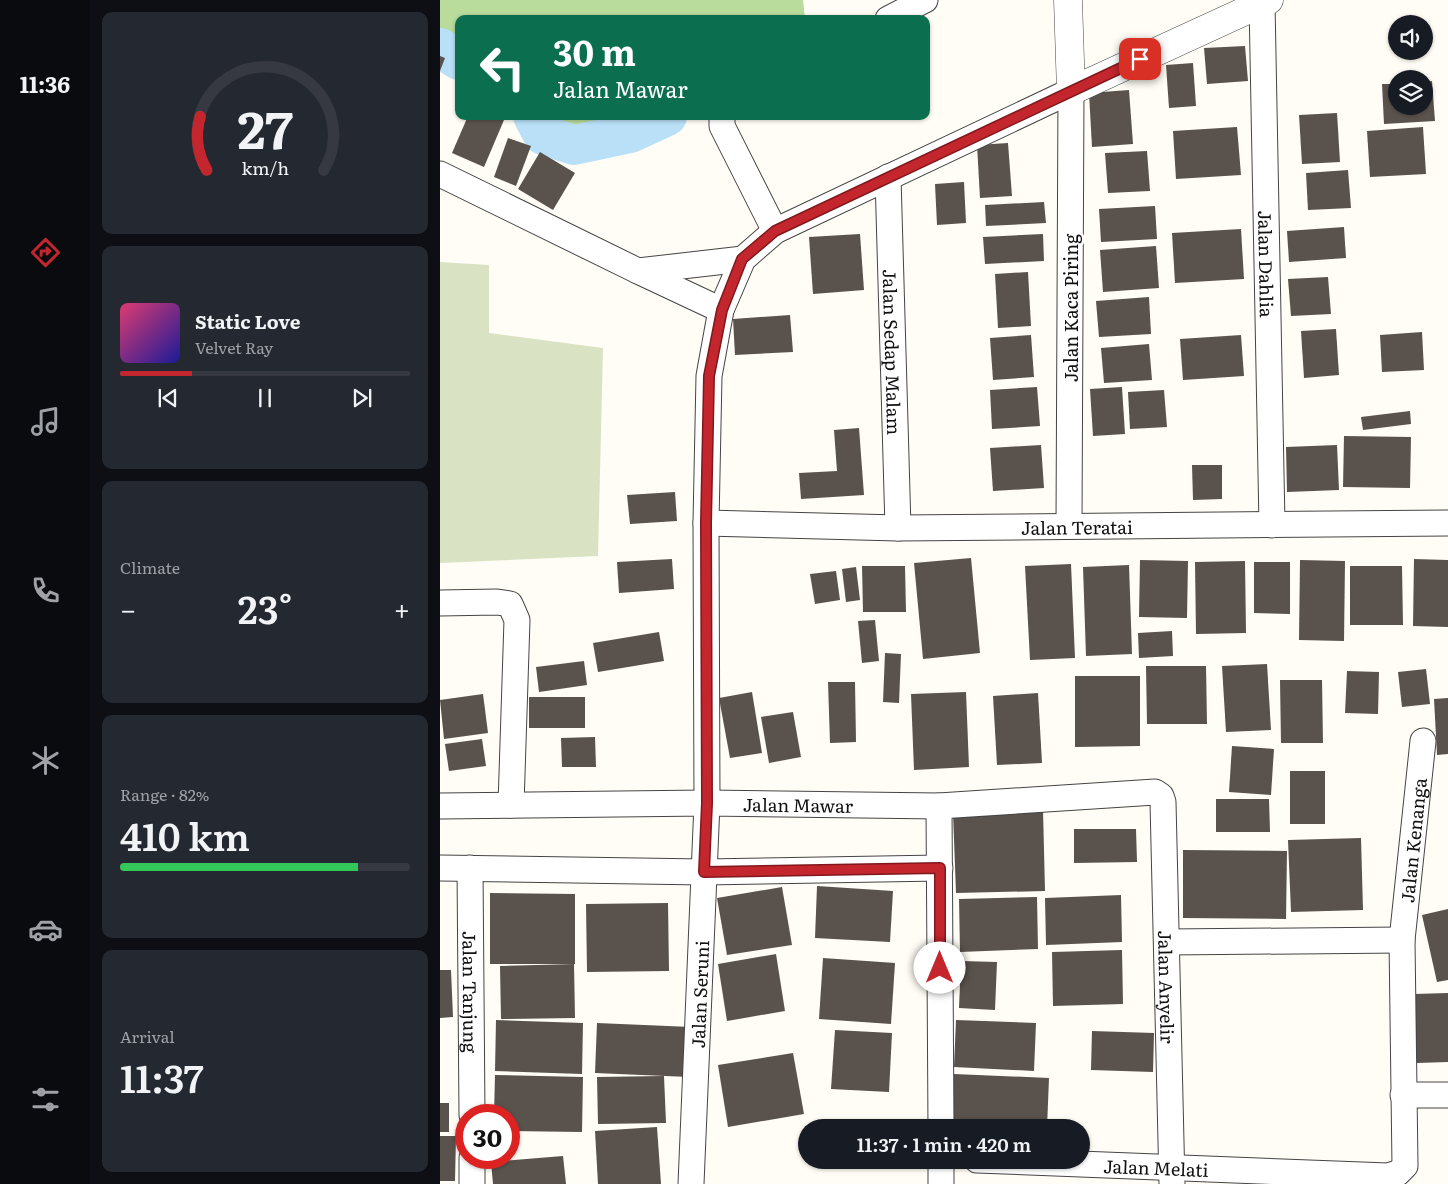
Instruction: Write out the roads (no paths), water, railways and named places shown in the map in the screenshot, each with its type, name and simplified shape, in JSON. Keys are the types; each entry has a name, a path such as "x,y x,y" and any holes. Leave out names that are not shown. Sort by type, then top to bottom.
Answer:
{"street":[{"path":"896,15 925,0"},
{"path":"1068,0 1071,91"},
{"path":"638,271 742,259 775,231 1071,91 1265,2"},
{"name":"Jalan Dahlia","path":"1265,2 1272,525"},
{"name":"Jalan Kaca Piring","path":"1069,525 1071,91"},
{"path":"722,120 722,126 775,231"},
{"path":"440,174 722,310"},
{"name":"Jalan Sedap Malam","path":"888,177 898,528"},
{"name":"Jalan Seruni","path":"690,1184 707,803 706,523 709,376 722,310 742,259"},
{"name":"Jalan Teratai","path":"706,523 898,528 1448,523"},
{"path":"440,603 497,602 510,604 515,611 517,620 512,805"},
{"name":"Jalan Kenanga","path":"1402,940 1423,741"},
{"name":"Jalan Mawar","path":"440,806 707,803 939,806 1155,792"},
{"name":"Jalan Anyelir","path":"1155,792 1161,796 1163,802 1168,942 1172,1175"},
{"path":"939,806 941,1119"},
{"path":"440,868 704,872 940,868"},
{"name":"Jalan Tanjung","path":"470,868 472,1104"},
{"path":"1168,942 1402,940"},
{"name":"Jalan Melati","path":"1090,1169 1172,1175 1388,1176 1399,1179 1405,1166 1402,940"},
{"path":"1403,1095 1448,1095"},
{"path":"472,1169 472,1184"},
{"path":"941,1169 942,1184"}],"waterway":[{"path":"440,48 455,57"},
{"path":"535,120 543,135 574,145 630,133 658,120"}]}
